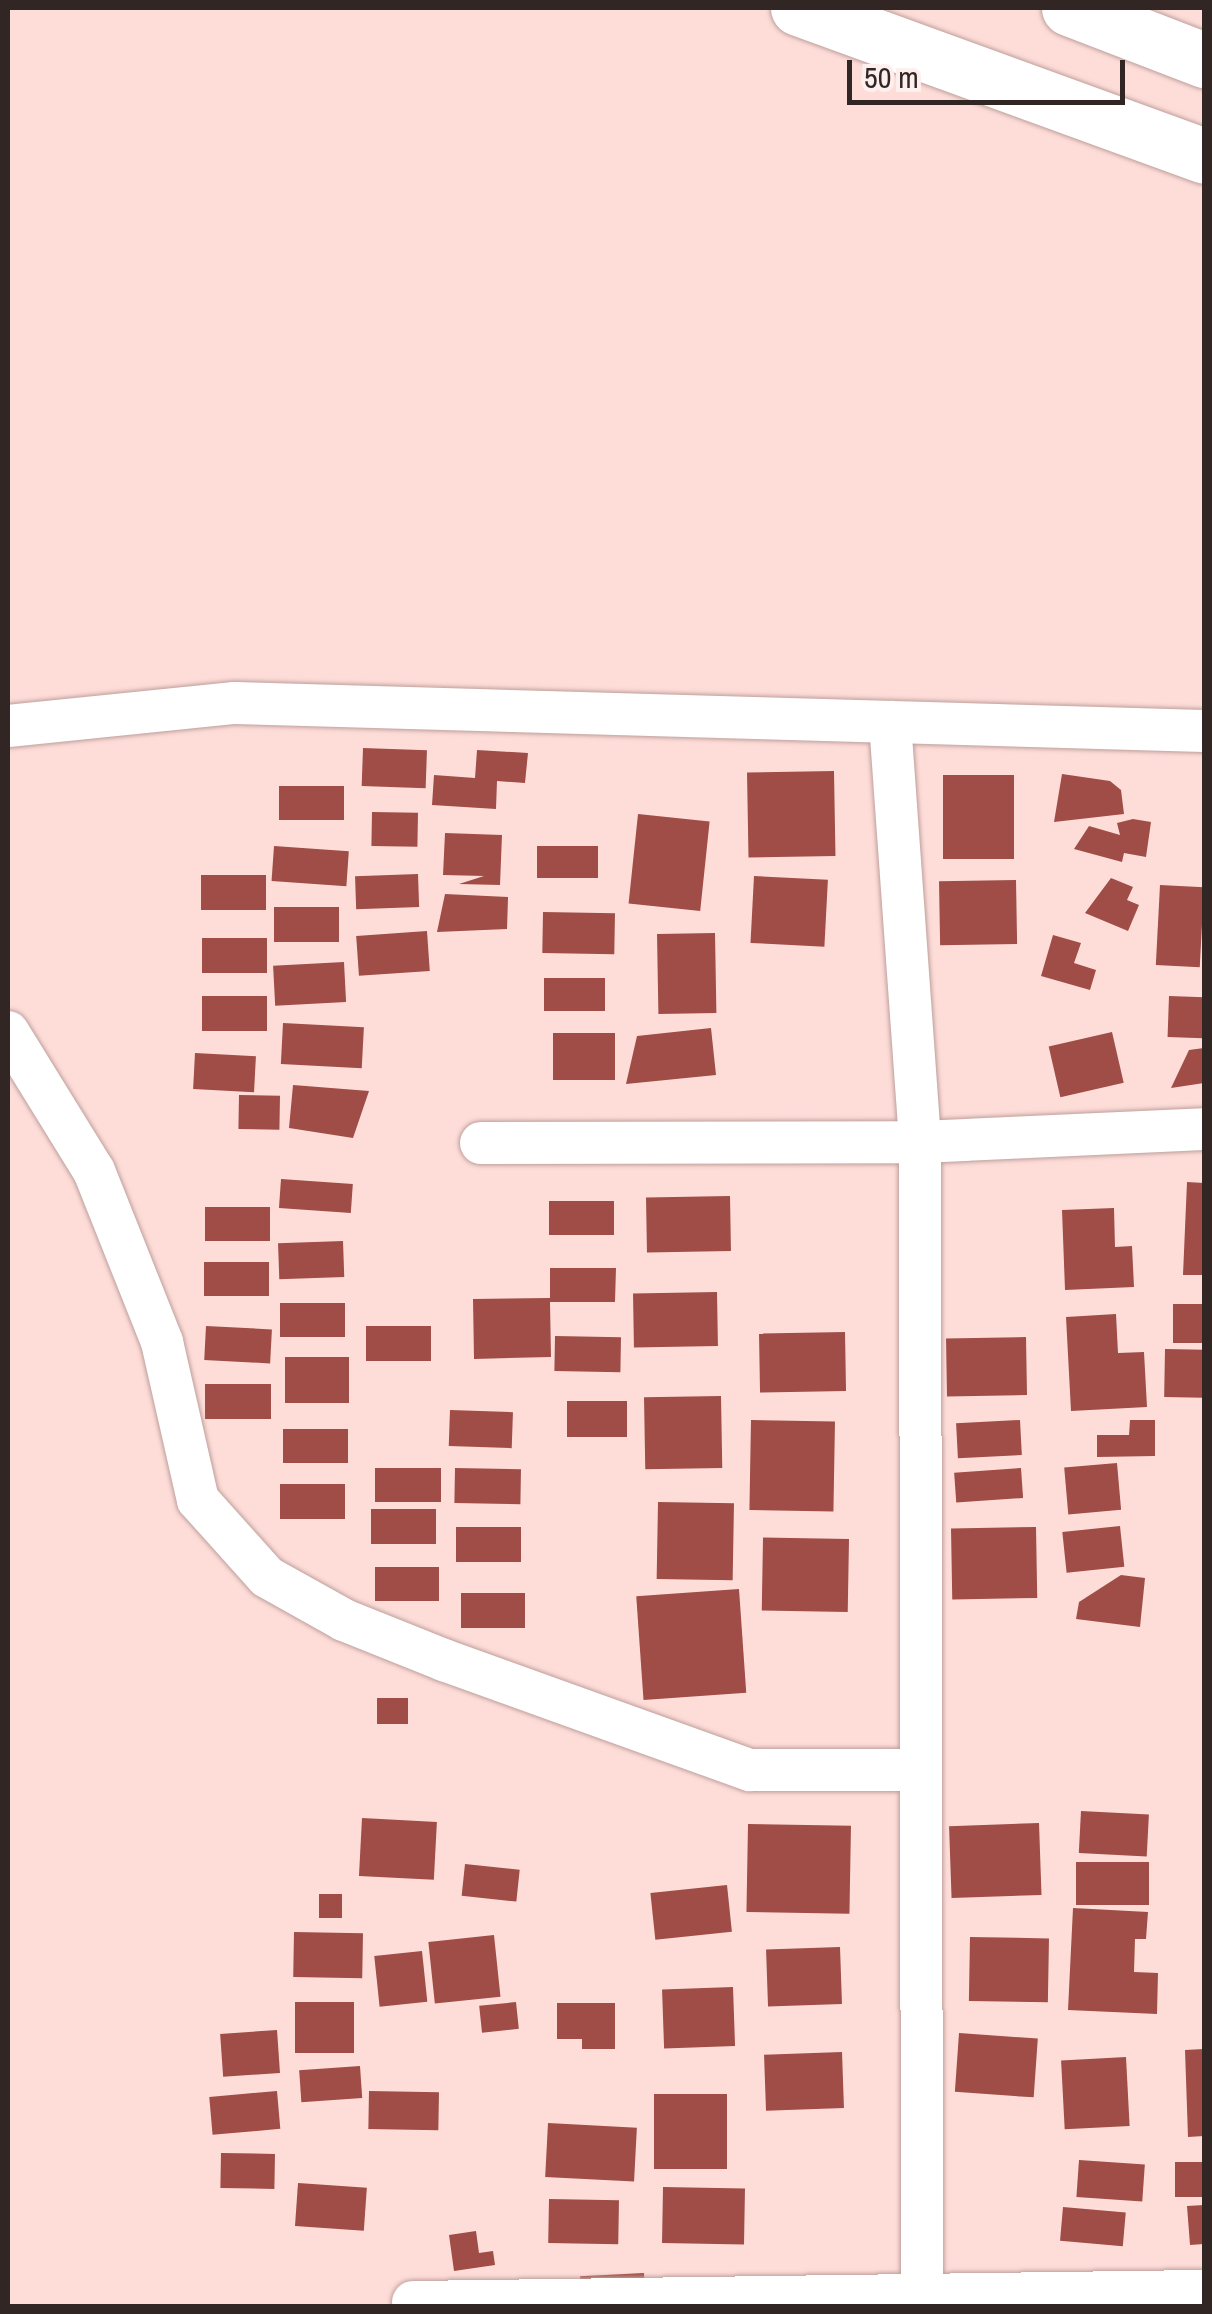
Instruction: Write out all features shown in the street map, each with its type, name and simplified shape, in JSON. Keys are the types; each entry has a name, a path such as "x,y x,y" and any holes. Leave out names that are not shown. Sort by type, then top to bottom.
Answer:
{"street":[{"path":"798,8 1204,156"},
{"path":"1070,8 1204,60"},
{"path":"8,726 235,704 1204,731"},
{"path":"890,722 920,1142 922,2302"},
{"path":"8,1032 94,1171 162,1342 198,1500 267,1578 344,1620 428,1654 750,1770 921,1770"},
{"path":"480,1144 920,1142 1204,1129"},
{"path":"413,2302 922,2302 1204,2291"}],"building":[{"path":"363,748 427,750 426,788 362,786"},
{"path":"477,750 528,753 525,783 497,781 496,809 432,805 434,775 475,778"},
{"path":"834,771 835,856 748,858 747,773"},
{"path":"1062,774 1110,781 1121,790 1124,814 1054,822"},
{"path":"943,775 1014,775 1014,859 943,859"},
{"path":"279,786 344,786 344,820 279,820"},
{"path":"372,812 418,813 417,847 371,846"},
{"path":"638,814 710,822 700,911 629,904"},
{"path":"1133,819 1151,822 1146,857 1124,853 1122,862 1074,849 1089,826 1120,835 1117,823"},
{"path":"445,833 502,835 500,885 459,884 484,876 443,875"},
{"path":"274,846 349,851 346,886 272,881"},
{"path":"537,846 598,846 598,878 537,878"},
{"path":"418,874 419,907 356,909 355,876"},
{"path":"201,875 266,875 266,910 201,910"},
{"path":"754,876 828,880 824,947 750,943"},
{"path":"1111,878 1133,887 1127,900 1139,905 1128,931 1085,913"},
{"path":"1016,880 1017,944 940,945 939,881"},
{"path":"1160,885 1204,887 1200,967 1156,965"},
{"path":"445,894 508,897 507,929 437,932"},
{"path":"274,907 339,907 339,942 274,942"},
{"path":"543,912 615,913 614,954 542,953"},
{"path":"427,931 430,971 359,976 356,936"},
{"path":"715,933 716,1013 658,1014 657,934"},
{"path":"1053,935 1081,943 1074,963 1096,970 1090,990 1041,976"},
{"path":"202,938 267,938 267,973 202,973"},
{"path":"344,962 346,1002 275,1006 273,966"},
{"path":"544,978 605,978 605,1011 544,1011"},
{"path":"202,996 267,996 267,1031 202,1031"},
{"path":"1169,996 1204,997 1203,1038 1168,1037"},
{"path":"283,1023 364,1027 362,1068 281,1064"},
{"path":"711,1028 716,1075 626,1084 637,1036"},
{"path":"1112,1032 1124,1083 1060,1097 1049,1047"},
{"path":"553,1033 615,1033 615,1080 553,1080"},
{"path":"1204,1048 1204,1083 1171,1088 1189,1050"},
{"path":"195,1053 256,1056 254,1092 193,1089"},
{"path":"293,1085 369,1091 353,1138 289,1128"},
{"path":"239,1095 280,1096 279,1130 238,1129"},
{"path":"281,1179 353,1184 351,1213 279,1208"},
{"path":"1187,1182 1204,1183 1204,1275 1183,1275"},
{"path":"730,1196 731,1251 647,1252 646,1197"},
{"path":"549,1201 614,1201 614,1235 549,1235"},
{"path":"205,1207 270,1207 270,1241 205,1241"},
{"path":"1114,1208 1115,1247 1132,1246 1134,1287 1065,1290 1062,1210"},
{"path":"343,1241 344,1277 279,1279 278,1243"},
{"path":"204,1262 269,1262 269,1296 204,1296"},
{"path":"550,1268 616,1268 615,1302 550,1302 551,1357 474,1359 473,1299 550,1298"},
{"path":"717,1292 718,1346 634,1347 633,1293"},
{"path":"280,1303 345,1303 345,1337 280,1337"},
{"path":"1173,1304 1204,1304 1204,1343 1173,1343"},
{"path":"1116,1314 1118,1353 1144,1352 1147,1407 1071,1411 1066,1317"},
{"path":"206,1326 272,1329 270,1363 204,1360"},
{"path":"366,1326 431,1326 431,1361 366,1361"},
{"path":"845,1332 846,1391 760,1392 759,1334"},
{"path":"555,1336 621,1337 620,1372 554,1371"},
{"path":"1026,1337 1027,1395 947,1396 946,1338"},
{"path":"1165,1349 1204,1350 1203,1398 1164,1397"},
{"path":"285,1357 349,1357 349,1403 285,1403"},
{"path":"205,1384 271,1384 271,1419 205,1419"},
{"path":"721,1396 722,1468 645,1469 644,1397"},
{"path":"567,1401 627,1401 627,1437 567,1437"},
{"path":"450,1410 513,1412 512,1448 449,1446"},
{"path":"751,1420 835,1421 833,1511 749,1510"},
{"path":"1020,1420 1022,1455 958,1458 956,1423"},
{"path":"1130,1420 1155,1420 1155,1456 1097,1457 1097,1435 1129,1435"},
{"path":"283,1429 348,1429 348,1463 283,1463"},
{"path":"1117,1463 1121,1510 1068,1514 1064,1468"},
{"path":"375,1468 441,1468 441,1502 375,1502"},
{"path":"455,1468 521,1469 520,1504 454,1503"},
{"path":"1021,1468 1023,1498 956,1503 954,1473"},
{"path":"280,1484 345,1484 345,1519 280,1519"},
{"path":"658,1502 734,1503 733,1580 657,1579"},
{"path":"371,1509 436,1509 436,1544 371,1544"},
{"path":"1120,1526 1124,1567 1067,1573 1062,1532"},
{"path":"456,1527 521,1527 521,1562 456,1562"},
{"path":"1036,1527 1037,1598 952,1599 951,1528"},
{"path":"763,1537 849,1539 848,1612 762,1610"},
{"path":"375,1567 439,1567 439,1601 375,1601"},
{"path":"1121,1575 1145,1578 1140,1627 1076,1619 1079,1602"},
{"path":"739,1589 746,1693 644,1700 636,1596"},
{"path":"461,1593 525,1593 525,1628 461,1628"},
{"path":"377,1698 408,1698 408,1724 377,1724"},
{"path":"1081,1811 1149,1815 1147,1857 1079,1853"},
{"path":"362,1818 437,1822 434,1880 359,1876"},
{"path":"1039,1823 1042,1895 952,1898 949,1826"},
{"path":"748,1824 851,1826 849,1914 746,1912"},
{"path":"1076,1862 1149,1862 1149,1905 1076,1905"},
{"path":"465,1864 520,1870 516,1902 462,1896"},
{"path":"727,1885 732,1932 655,1940 650,1893"},
{"path":"319,1894 342,1894 342,1918 319,1918"},
{"path":"1073,1908 1148,1912 1146,1939 1135,1939 1134,1972 1158,1973 1157,2014 1068,2010"},
{"path":"294,1932 363,1933 362,1978 293,1977"},
{"path":"494,1935 500,1997 435,2004 428,1942"},
{"path":"970,1937 1049,1938 1048,2002 969,2001"},
{"path":"840,1947 842,2004 768,2007 766,1950"},
{"path":"422,1951 427,2002 380,2007 374,1956"},
{"path":"733,1987 735,2046 664,2048 662,1989"},
{"path":"295,2002 354,2002 354,2053 295,2053"},
{"path":"516,2002 519,2029 482,2033 479,2006"},
{"path":"557,2003 615,2003 615,2049 582,2049 582,2039 557,2039"},
{"path":"277,2030 280,2073 223,2077 220,2034"},
{"path":"959,2033 1038,2039 1034,2097 955,2092"},
{"path":"1204,2049 1204,2136 1188,2137 1185,2050"},
{"path":"842,2052 844,2108 766,2111 764,2055"},
{"path":"1126,2057 1130,2126 1065,2129 1061,2060"},
{"path":"360,2066 362,2098 301,2102 299,2070"},
{"path":"277,2091 280,2129 213,2135 209,2097"},
{"path":"369,2091 439,2092 438,2130 368,2129"},
{"path":"654,2094 727,2094 727,2169 654,2169"},
{"path":"548,2123 637,2128 634,2182 545,2177"},
{"path":"221,2153 275,2154 274,2189 220,2188"},
{"path":"1079,2160 1145,2165 1142,2202 1076,2197"},
{"path":"1175,2162 1204,2162 1204,2197 1175,2197"},
{"path":"298,2183 367,2188 364,2231 295,2226"},
{"path":"663,2187 745,2188 744,2244 662,2243"},
{"path":"549,2199 619,2200 618,2244 548,2243"},
{"path":"1204,2205 1204,2244 1190,2245 1187,2206"},
{"path":"1063,2207 1126,2212 1123,2246 1060,2241"},
{"path":"476,2231 479,2253 493,2251 495,2265 454,2271 449,2235"},
{"path":"644,2273 645,2290 581,2293 580,2276"}]}
